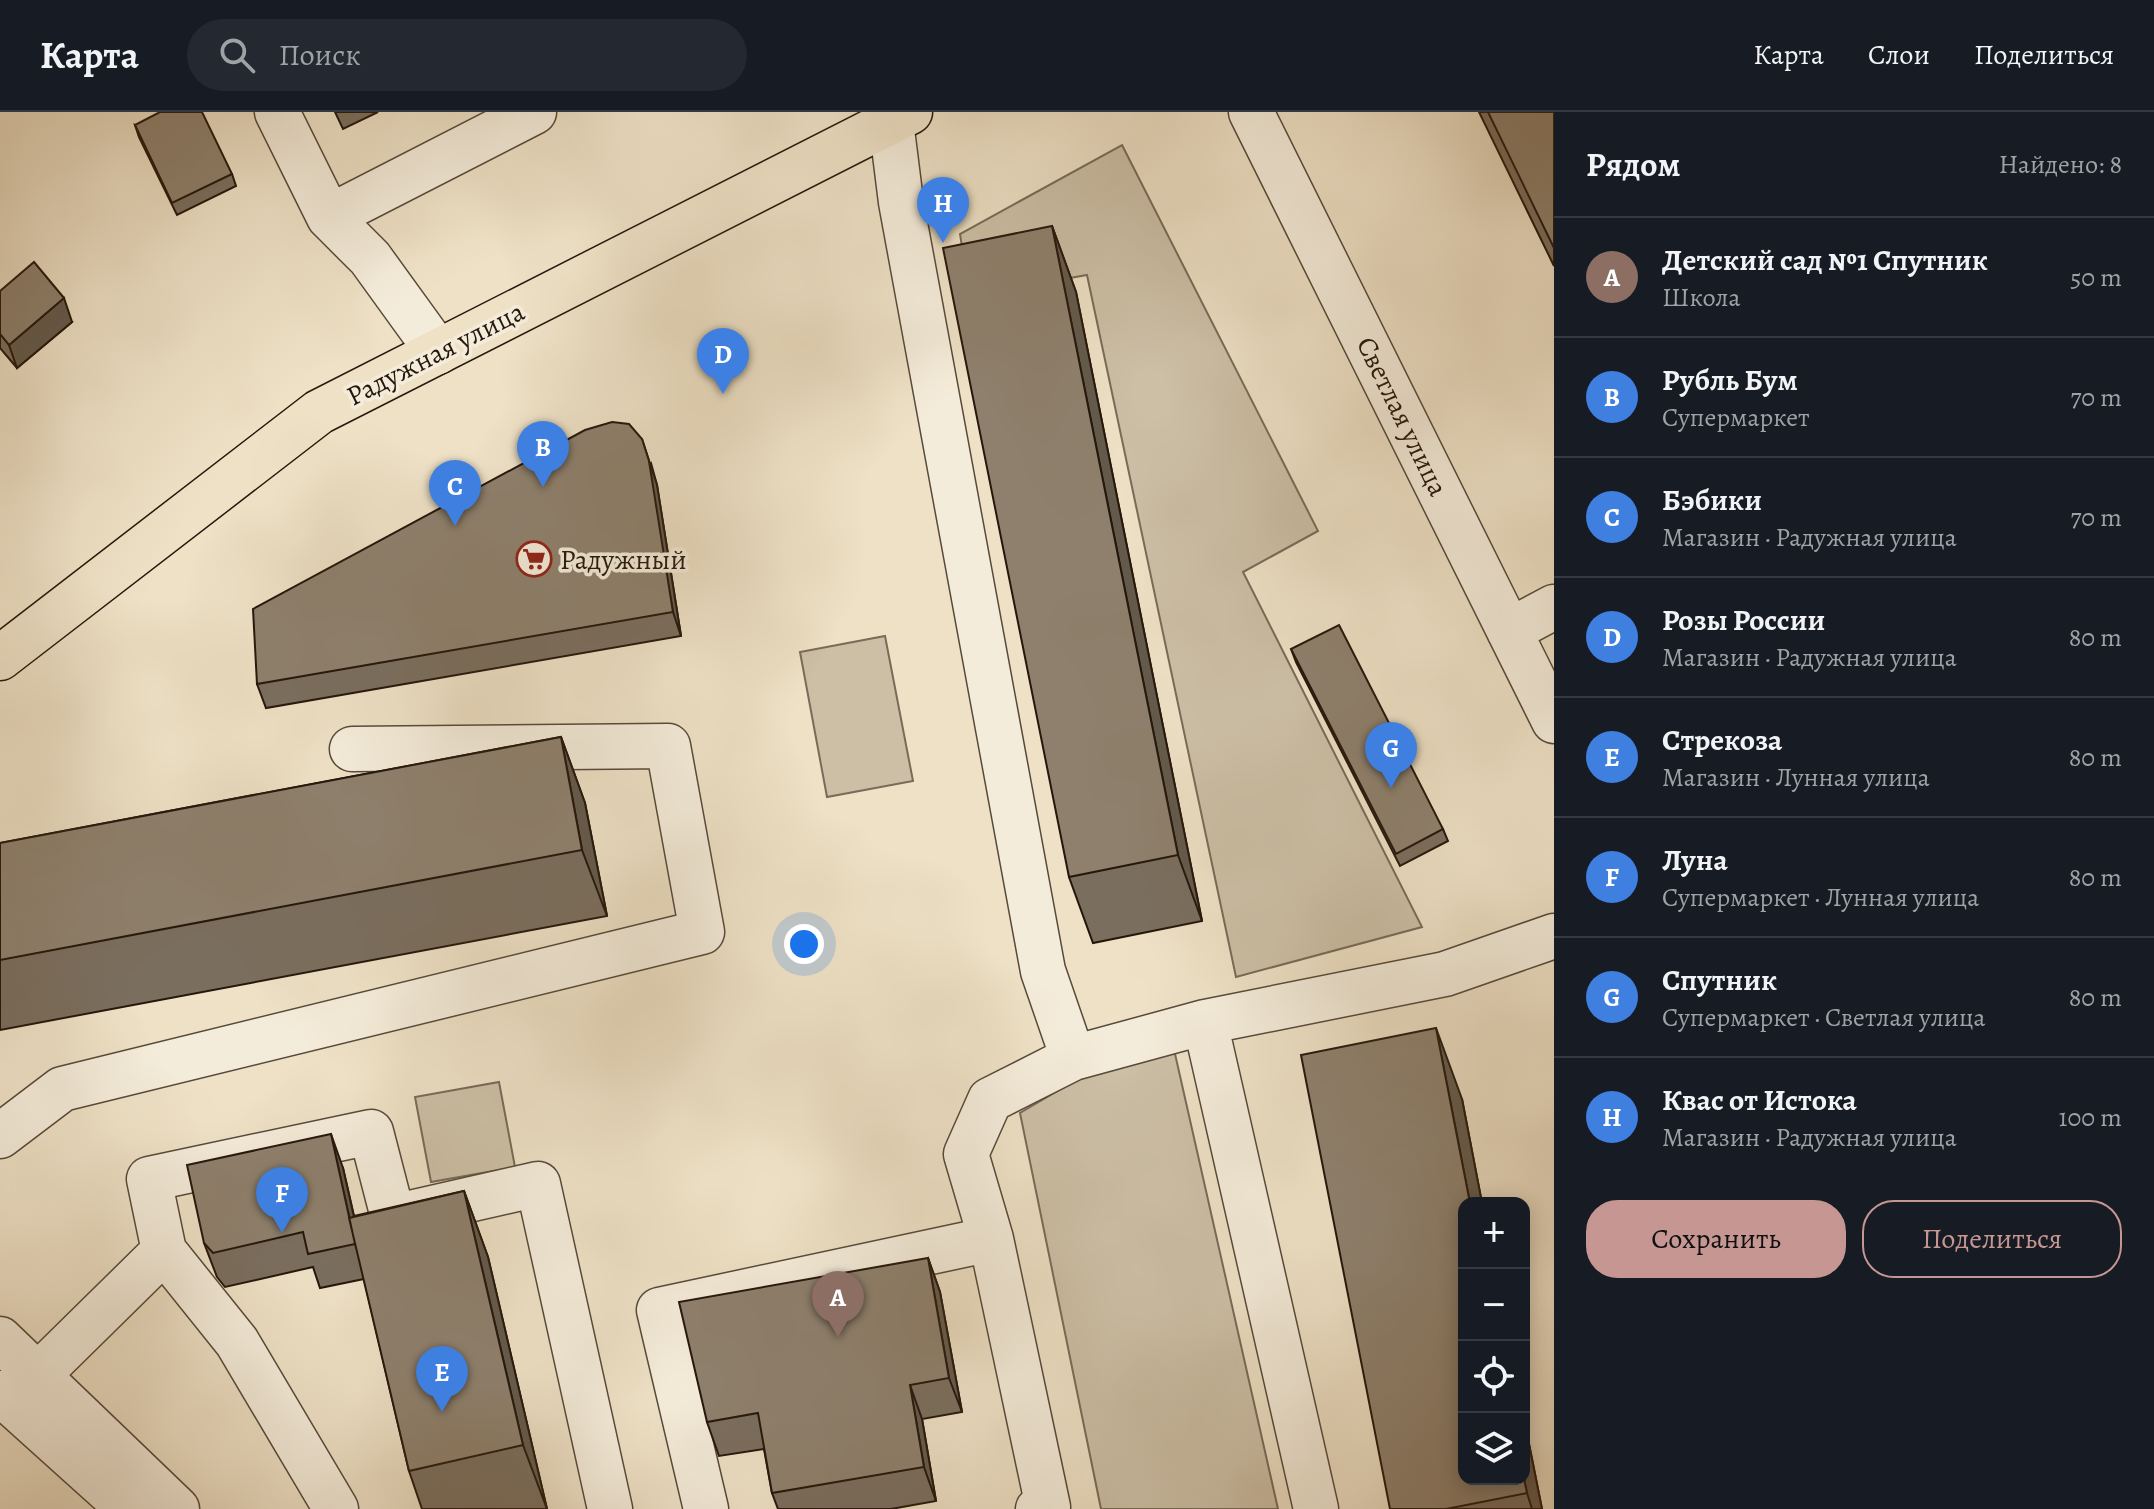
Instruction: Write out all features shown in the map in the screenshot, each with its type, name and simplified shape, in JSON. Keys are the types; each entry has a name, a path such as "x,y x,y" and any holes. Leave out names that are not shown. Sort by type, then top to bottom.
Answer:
{"main road":[{"name":"Радужная улица","path":"0,658 319,412 900,117"}],"street":[{"path":"277,112 329,217 370,258 438,352"},
{"path":"329,217 534,112"},
{"name":"Светлая улица","path":"1251,112 1554,721"},
{"path":"900,117 901,202 1043,971 1073,1058"},
{"path":"1509,631 1554,607"},
{"path":"0,1136 62,1089 702,932 668,746 352,749"},
{"path":"1038,1509 1048,1507 991,1239 966,1154 990,1100 1073,1058 1205,1022 1445,974 1554,936"},
{"path":"1205,1022 1316,1509"},
{"path":"336,1509 237,1342 164,1251 149,1179 371,1132 393,1217 538,1184 610,1509"},
{"path":"706,1509 659,1310 991,1239"},
{"path":"39,1374 164,1251"},
{"path":"0,1339 177,1509"},
{"path":"0,1393 129,1509"}],"shaded area":[{"path":"1122,145 1318,531 1243,572 1422,927 1236,977 1087,275 970,296 960,234"},
{"path":"885,636 913,781 827,797 800,652"},
{"path":"1173,1045 1278,1509 1101,1509 1020,1113 1117,1056"},
{"path":"499,1082 515,1167 431,1182 415,1097"}],"building":[{"path":"160,112 202,112 232,174 172,203 135,125"},
{"path":"1488,112 1554,112 1554,248"},
{"path":"1052,226 1178,855 1069,877 943,248"},
{"path":"34,262 64,298 9,345 0,334 0,291"},
{"name":"Радужный","path":"612,422 629,424 642,439 649,461 673,612 257,684 253,609 585,430"},
{"path":"1339,625 1443,829 1396,854 1291,649"},
{"path":"561,737 582,850 0,960 0,843"},
{"path":"1436,1028 1469,1197 1458,1197 1458,1485 1525,1485 1527,1493 1446,1509 1390,1509 1301,1055"},
{"path":"331,1134 355,1244 308,1254 303,1232 213,1253 204,1243 187,1165"},
{"path":"464,1191 523,1445 409,1471 349,1218"},
{"path":"928,1258 949,1378 910,1385 924,1467 772,1493 758,1413 707,1422 679,1302"}],"place":[{"name":"Квас от Истока","path":"943,243"},
{"name":"Розы России","path":"723,394"},
{"name":"Рубль Бум","path":"543,487"},
{"name":"Бэбики","path":"455,526"},
{"name":"Радужный","path":"534,559"},
{"name":"Спутник","path":"1391,788"},
{"name":"Луна","path":"282,1233"},
{"name":"Детский сад №1 Спутник","path":"838,1337"},
{"name":"Стрекоза","path":"442,1412"}]}
